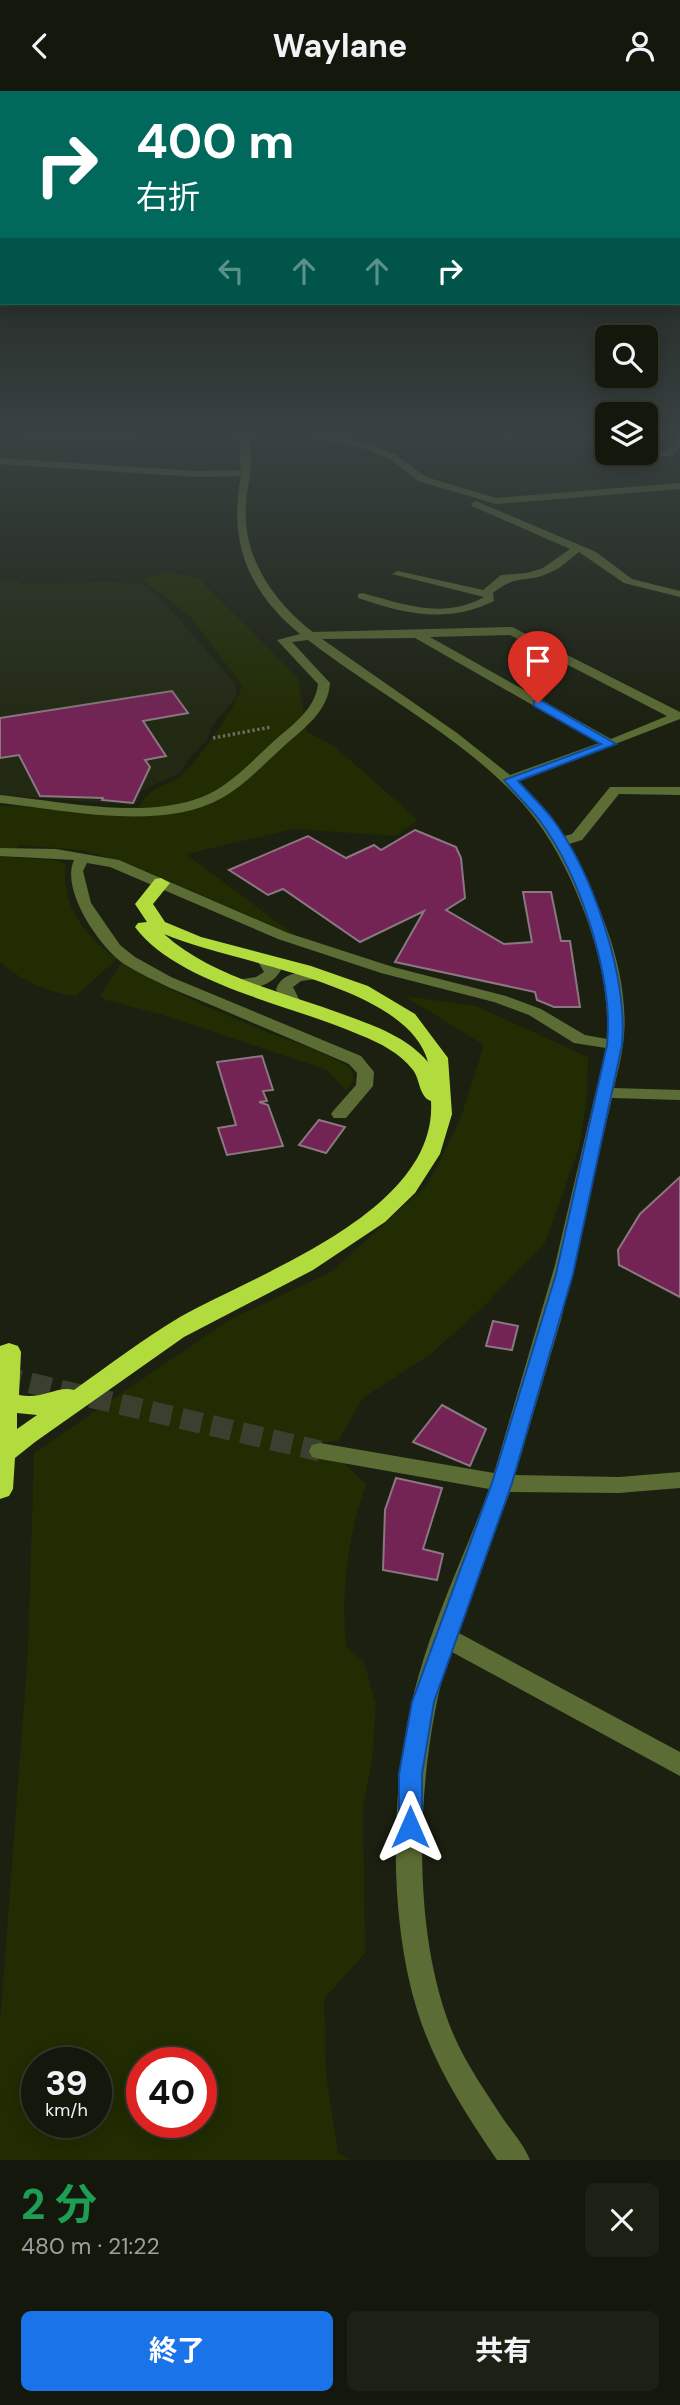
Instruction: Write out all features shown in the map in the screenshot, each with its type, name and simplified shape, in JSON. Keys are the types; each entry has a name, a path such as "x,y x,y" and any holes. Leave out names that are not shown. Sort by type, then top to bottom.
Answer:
{"highway":[{"path":"2,1455 19,1437 64,1410 187,1324 352,1236 391,1206 417,1176 435,1142 444,1107 442,1078 434,1050 416,1025 392,1005 364,991 182,936 154,923 146,914 144,904 161,883"},
{"path":"4,1399 22,1406 44,1406 62,1400 171,1325 343,1231 380,1204 409,1172 424,1143 432,1117 432,1093 426,1072 411,1055 389,1040 242,983 187,959 154,938 141,924 135,909 143,897 161,883"},
{"path":"0,1489 9,1352"}],"street":[{"path":"246,534 257,575 268,595 311,636 352,668 467,744 510,780 546,820 580,881 612,973 617,1017 615,1045 565,1274 502,1483 423,1702 411,1774 410,1853 421,1972 443,2043 482,2114 515,2160"},
{"path":"544,534 608,563 628,581 680,594"},
{"path":"485,594 505,577 547,570 578,548"},
{"path":"362,597 401,610 450,614 490,599 485,594 398,574"},
{"path":"450,614 452,635"},
{"path":"0,799 148,811 181,808 207,800 230,787 314,712 325,692 324,683 283,640 311,636 452,635 495,629 512,631 677,716 610,744 510,780"},
{"path":"417,635 610,744"},
{"path":"559,842 577,837 615,790 680,791"},
{"path":"0,852 83,856 114,863 283,936 335,955 500,999 536,1012 580,1039 615,1045"},
{"path":"83,856 76,871 84,903 109,942 129,960 165,980 355,1060 366,1072 364,1086 340,1114"},
{"path":"242,983 265,980 271,976 273,971 265,960"},
{"path":"292,1001 284,990 285,985 297,977 318,975"},
{"path":"605,1093 680,1095"},
{"path":"320,1451 502,1483 619,1485 680,1481"},
{"path":"445,1637 680,1765"}],"path":[{"path":"213,738 274,727"}],"shaded area":[{"path":"165,571 199,579 298,678 307,732 334,746 418,820 396,836 294,829 186,854 296,936 132,865 82,850 18,845 14,858 54,860 66,864 65,879 71,906 86,930 117,959 76,996 56,992 26,980 0,962 0,806 139,807 150,793 179,777 191,765 209,743 240,693 242,685 189,615 142,580"},
{"path":"0,580 17,581 23,585 107,582 143,585 158,596 235,683 237,696 212,726 207,741 191,756 180,773 141,791 135,805 0,795"},
{"path":"121,963 205,1006 340,1062 351,1068 354,1080 346,1091 327,1070 163,1015 106,1000 100,996"},
{"path":"404,996 476,1006 588,1057 587,1097 579,1148 545,1243 482,1308 432,1353 363,1398 338,1441 319,1443 313,1455 344,1463 366,1484 350,1544 344,1605 346,1646 364,1662 376,1704 372,1762 363,1805 365,1953 324,1999 326,2074 338,2153 351,2160 0,2160 0,2023 28,1651 34,1453 229,1320 331,1272 428,1184 460,1120 484,1045"}],"building":[{"path":"172,691 188,713 143,721 166,756 145,760 150,767 133,803 102,800 103,798 40,796 19,755 0,758 0,718"},
{"path":"415,830 456,847 461,858 465,898 446,910 504,944 532,942 523,892 551,892 561,941 570,941 580,1007 554,1007 537,1000 535,992 395,962 424,911 360,942 283,889 268,895 229,870 308,836 346,858 374,845 381,850"},
{"path":"262,1056 273,1090 263,1091 267,1101 259,1102 268,1105 283,1146 227,1155 218,1128 236,1125 217,1062"},
{"path":"319,1120 345,1127 326,1153 299,1145"},
{"path":"680,1177 680,1297 619,1265 618,1250 640,1214"},
{"path":"493,1321 518,1326 512,1350 486,1346"},
{"path":"442,1405 486,1429 470,1466 413,1442"},
{"path":"396,1478 442,1488 423,1549 443,1554 437,1580 383,1570 385,1510"}],"tunnel":[{"path":"0,1376 320,1451"}],"route":[{"path":"410,1827 411,1774 423,1702 502,1483 565,1274 615,1045 617,1017 612,973 580,881 546,820 510,780 610,744 538,703"}]}
